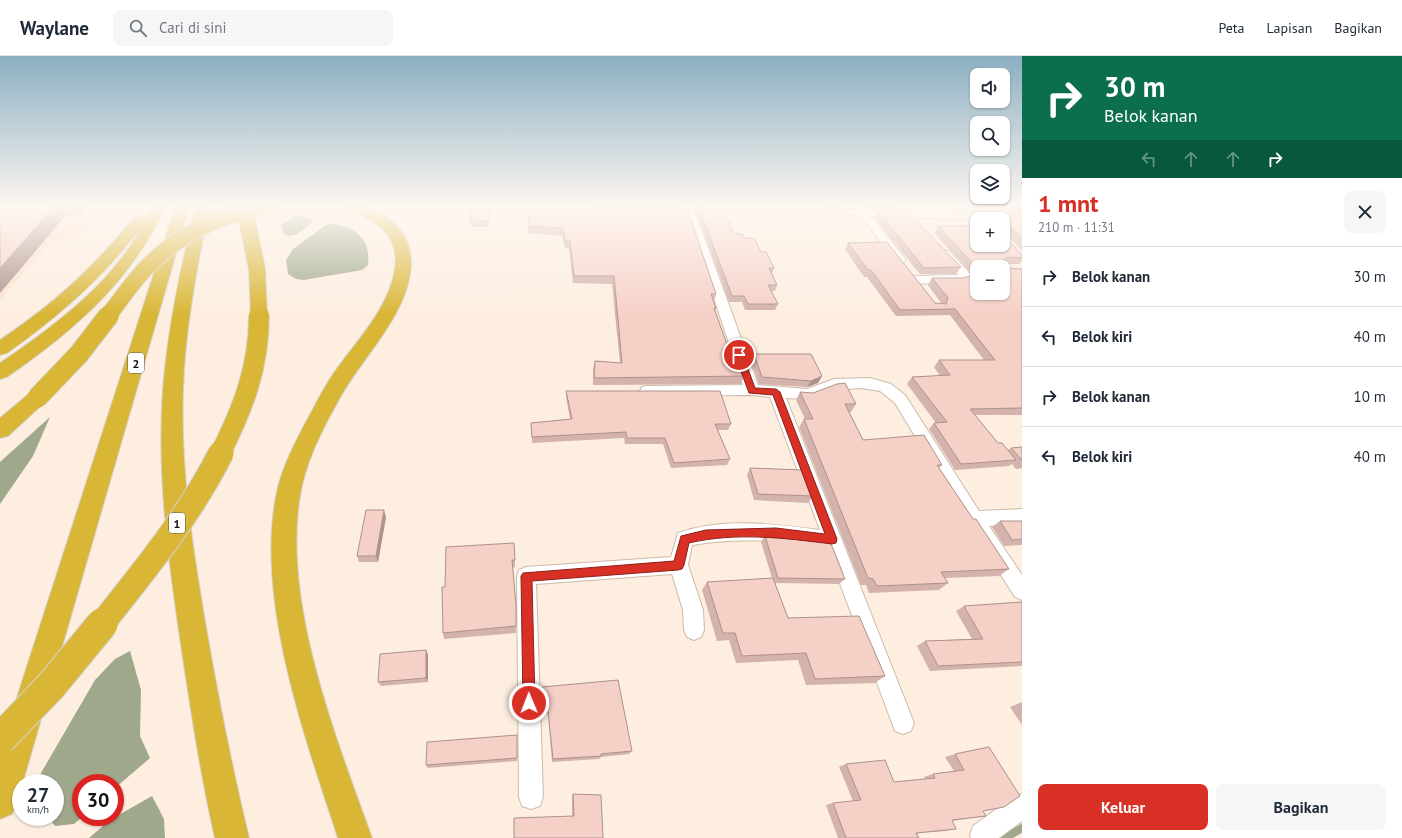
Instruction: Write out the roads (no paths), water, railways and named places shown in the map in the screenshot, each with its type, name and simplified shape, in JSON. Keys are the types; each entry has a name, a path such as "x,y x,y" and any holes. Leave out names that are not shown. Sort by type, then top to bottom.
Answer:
{"highway":[{"path":"0,349 47,315 95,272 123,241"},
{"path":"0,372 50,335 98,294 117,274 141,241"},
{"name":"2","path":"0,802 172,241"},
{"path":"0,430 37,398 65,370 104,322 134,281 158,255 174,241"},
{"name":"1","path":"195,241 181,310 173,390 172,442 175,500 183,574 201,685 232,838"},
{"path":"0,739 60,675 104,622 174,531 202,487 222,451 238,418 254,369 259,330 260,297 257,268 252,241"},
{"path":"355,838 305,683 289,605 284,541 288,496 294,471 303,448 328,399 382,319 400,283 403,266 402,249 400,241"}],"street":[{"path":"700,241 720,304 752,390"},
{"path":"886,241 924,291"},
{"path":"915,280 967,278 939,247"},
{"path":"959,268 970,268"},
{"path":"636,391 752,390 808,394 834,384 874,384 887,387 900,399 974,519 1022,591"},
{"path":"776,392 903,723"},
{"path":"974,519 1022,517"},
{"path":"694,630 693,610 678,565 684,539 706,534 776,532 832,539"},
{"path":"531,797 526,576 678,565"},
{"path":"982,835 1022,806"}],"waterway":[{"path":"1005,838 1022,828"}]}
